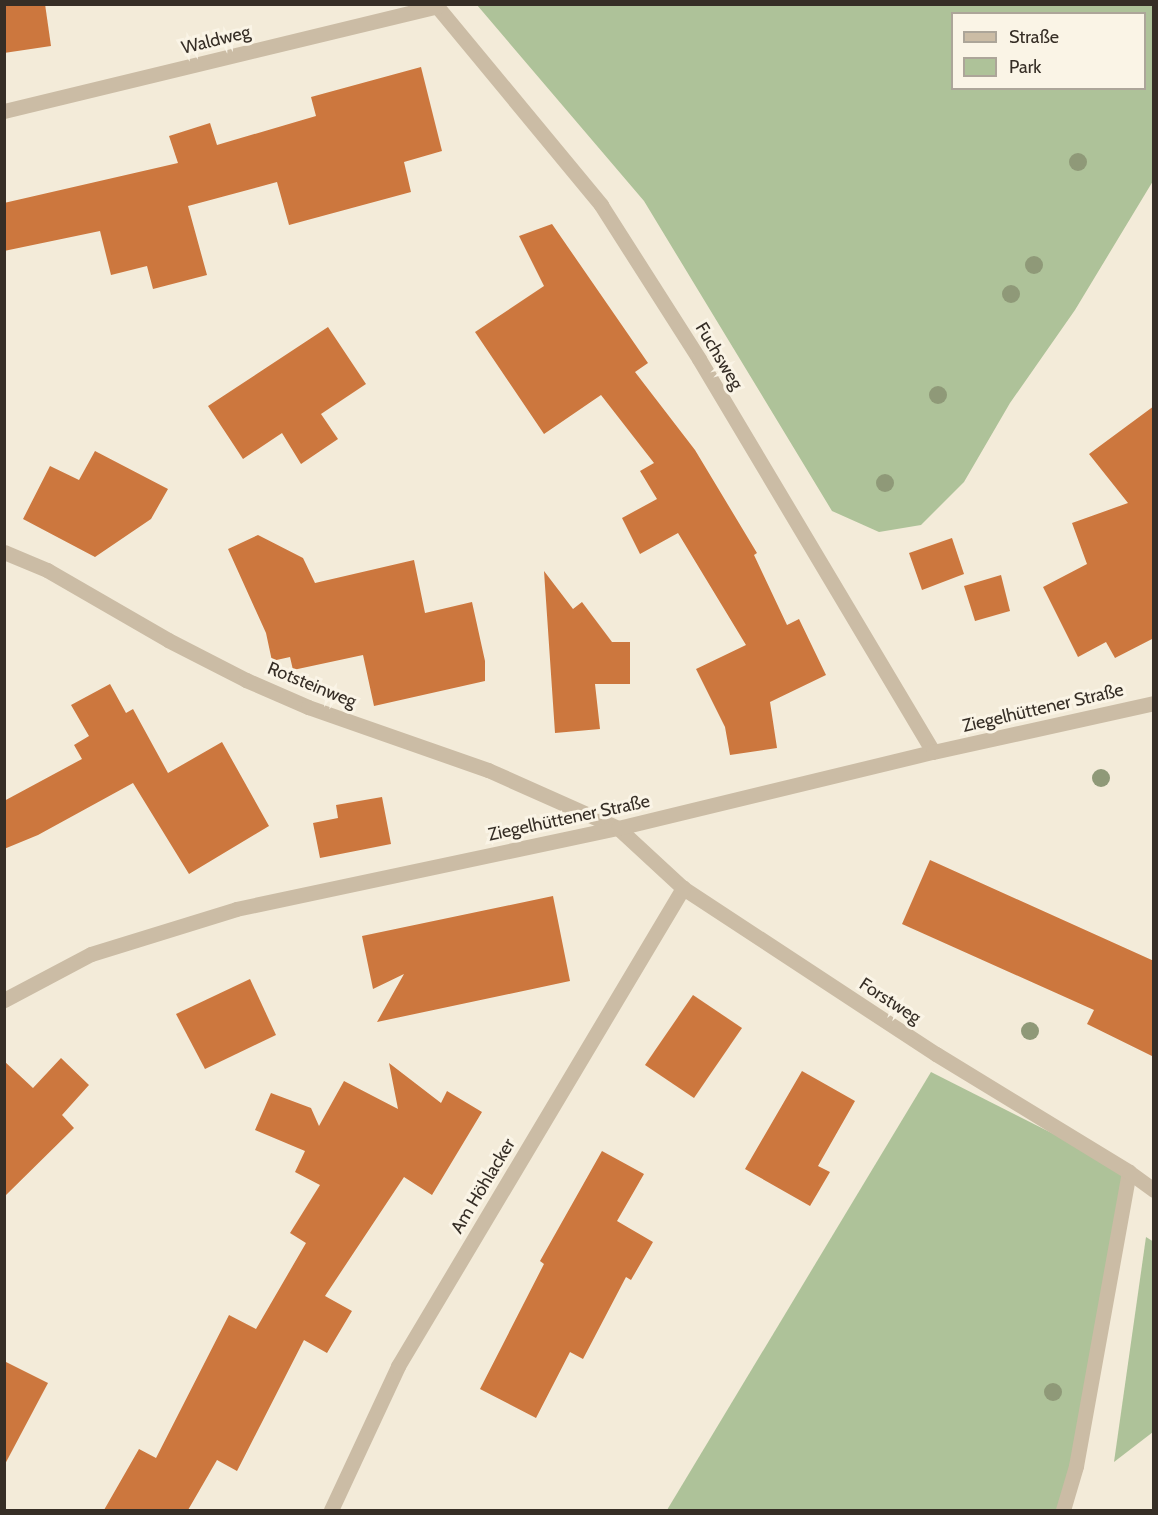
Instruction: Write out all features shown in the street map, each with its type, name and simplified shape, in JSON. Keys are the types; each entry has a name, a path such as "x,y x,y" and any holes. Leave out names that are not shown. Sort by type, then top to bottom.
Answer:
{"street":[{"name":"Waldweg","path":"4,111 436,5"},
{"name":"Fuchsweg","path":"436,5 601,205 699,359 933,752"},
{"name":"Rotsteinweg","path":"4,552 47,570 168,640 246,680 308,707 488,770 618,828"},
{"name":"Ziegelhüttener Straße","path":"4,1000 91,954 236,909 618,828 933,752 1154,703"},
{"name":"Forstweg","path":"618,828 682,888 936,1054 1129,1172 1154,1190"},
{"name":"Am Höhlacker","path":"331,1510 398,1366 682,888"},
{"path":"1063,1510 1076,1466 1129,1172"}],"green space":[{"path":"477,5 1153,5 1153,181 1075,310 1010,403 964,482 921,525 879,532 832,511 644,201"},
{"path":"931,1072 1129,1172 1063,1510 667,1510"},
{"path":"1146,1237 1154,1242 1153,1432 1114,1462"}],"building":[{"path":"4,4 45,4 51,46 4,53"},
{"path":"421,67 442,151 404,162 411,192 289,225 277,182 188,206 207,275 153,289 147,266 111,275 100,231 4,251 4,203 178,163 169,136 210,123 217,145 316,116 311,97"},
{"path":"552,224 648,363 635,372 695,450 757,553 754,555 787,625 799,619 826,675 770,702 777,748 730,755 725,727 696,669 746,645 678,533 640,554 622,518 657,499 640,471 654,463 601,395 544,434 475,332 544,286 519,236"},
{"path":"328,327 366,384 321,414 338,439 301,464 282,433 243,459 208,406"},
{"path":"1154,406 1154,638 1115,658 1106,642 1078,657 1043,587 1087,564 1072,523 1128,503 1089,454"},
{"path":"95,451 168,489 151,519 95,557 23,519 50,466 79,480"},
{"path":"258,535 303,558 315,583 414,560 425,613 472,602 485,661 485,681 374,706 363,655 293,670 290,657 272,661 266,633 228,549"},
{"path":"952,538 964,574 922,590 909,553"},
{"path":"544,571 573,609 582,602 612,642 630,642 630,684 595,684 600,729 555,733"},
{"path":"1001,575 1010,611 975,621 964,586"},
{"path":"110,684 126,713 133,709 168,773 222,742 269,826 189,874 133,783 38,835 4,849 4,801 82,759 74,745 89,736 71,705"},
{"path":"382,797 391,844 320,858 313,823 338,818 336,805"},
{"path":"930,860 1154,961 1154,1057 1087,1024 1094,1010 902,924"},
{"path":"553,896 570,981 377,1022 404,974 373,989 362,936"},
{"path":"250,979 276,1035 205,1069 176,1014"},
{"path":"693,995 742,1028 694,1098 645,1065"},
{"path":"61,1058 89,1085 62,1115 74,1128 4,1197 4,1061 33,1088"},
{"path":"389,1063 441,1103 447,1091 482,1112 432,1195 404,1177 325,1296 352,1311 327,1353 304,1340 237,1471 217,1460 188,1510 104,1510 139,1449 156,1458 229,1315 256,1329 306,1243 290,1233 320,1185 295,1172 305,1151 255,1130 271,1093 311,1108 319,1126 344,1081 398,1109"},
{"path":"802,1071 855,1101 818,1166 830,1172 810,1206 745,1169"},
{"path":"602,1151 644,1174 617,1221 653,1242 631,1280 626,1277 583,1359 570,1352 536,1418 480,1389 544,1264 540,1261"},
{"path":"4,1361 48,1383 4,1466"}]}
